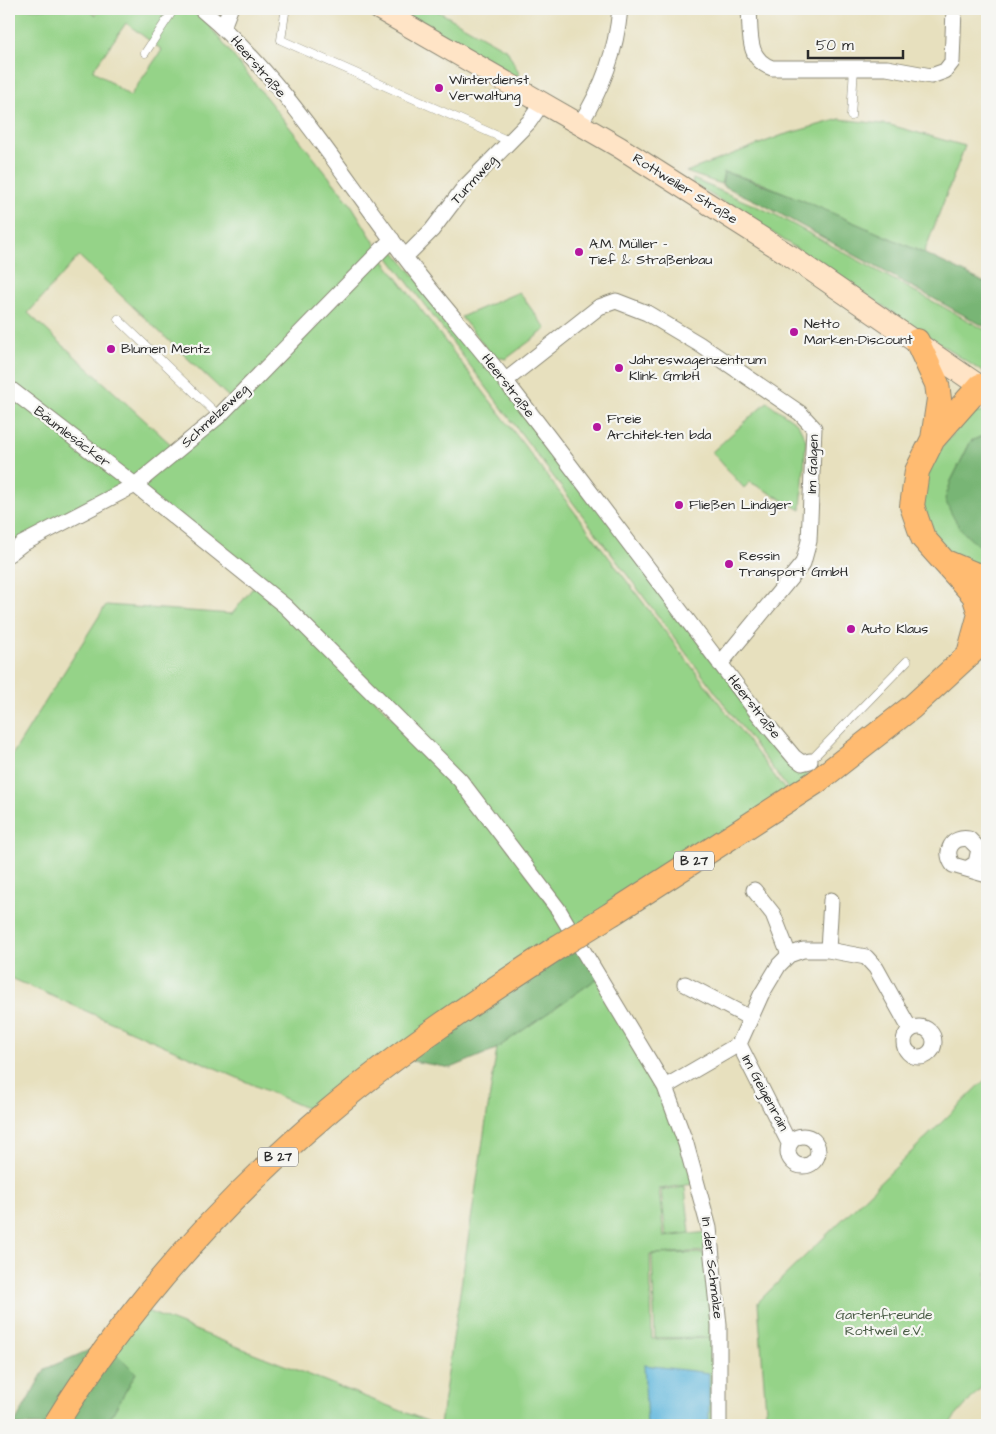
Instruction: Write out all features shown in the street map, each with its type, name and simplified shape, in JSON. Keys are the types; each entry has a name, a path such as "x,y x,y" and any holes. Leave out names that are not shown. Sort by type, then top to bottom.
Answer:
{"main road":[{"path":"917,341 937,384 939,399 932,439 917,471 912,506 923,538 974,595 980,614 968,656"},
{"path":"932,439 984,388"},
{"path":"944,562 974,574 987,576"},
{"name":"B 27","path":"55,1425 76,1391 136,1310 198,1237 267,1166 330,1110 480,997 776,809 813,772 912,707 987,638"}],"street":[{"name":"Heerstraße","path":"201,9 223,27 277,87 322,144 405,257 505,381 720,664 794,757 813,772"},
{"path":"223,27 230,9"},
{"name":"Rottweiler Straße","path":"379,9 580,124 754,232 984,388"},
{"path":"580,124 606,75 618,39 620,9"},
{"path":"749,9 753,51 756,59 761,64 772,68 887,68 931,76 945,72 952,62 954,9"},
{"name":"Turmweg","path":"405,257 432,230 463,189 529,122 542,103"},
{"name":"Schmelzeweg","path":"9,554 22,544 136,486 219,416 392,239"},
{"name":"Im Galgen","path":"505,381 599,307 616,301 647,313 699,344 800,413 814,428 809,540 803,563 720,664"},
{"name":"Bäumlesäcker","path":"9,388 136,486 285,606 460,780 558,909 665,1087"},
{"path":"968,868 987,875"},
{"path":"754,890 772,914 789,955 803,950 828,950 866,957 876,968 910,1029"},
{"path":"828,950 831,900"},
{"name":"Im Geigenrain","path":"665,1087 739,1044 760,995 779,965 789,955"},
{"path":"685,984 750,1018"},
{"name":"Im Geigenrain","path":"739,1044 789,1143"},
{"name":"In der Schmälze","path":"665,1087 686,1144 710,1228 719,1324 719,1425"}],"lane":[{"path":"145,53 174,9"},
{"path":"285,12 281,40 509,141"},
{"path":"851,116 854,67"},
{"path":"118,320 219,416"},
{"path":"813,772 907,662"}],"green space":[{"path":"9,9 88,9 95,15 101,9 196,9 352,206 379,250 232,400 79,256 28,313 176,449 135,484 9,386","holes":["126,23 162,50 130,96 93,70"]},
{"path":"387,9 434,9 507,50 519,73 516,78"},
{"path":"840,119 890,125 965,146 924,253 759,182 724,172 721,184 686,172 783,135"},
{"path":"724,172 807,202 987,284 987,328 762,204 722,185"},
{"path":"693,179 774,214 987,331 987,375 767,229 692,183"},
{"path":"393,250 504,384 797,764 815,782 794,797 387,255"},
{"path":"379,254 792,799 578,939 462,780 286,606 138,486"},
{"path":"519,292 546,329 506,359 493,356 461,317"},
{"path":"9,392 131,484 9,544"},
{"path":"767,402 798,424 806,440 801,510 750,482 744,488 712,452"},
{"path":"987,412 987,434 971,441 951,481 977,544 987,550 987,570 957,559 945,550 935,534 924,508 922,487 931,463 947,441 973,413"},
{"path":"987,434 987,550 972,541 961,529 945,499 951,481 971,441"},
{"path":"255,585 459,781 575,940 326,1117 9,977 9,760 106,605 232,614"},
{"path":"577,944 598,978 496,1049 451,1068 401,1059"},
{"path":"598,978 663,1090 694,1184 659,1189 664,1237 708,1232 710,1251 650,1254 652,1339 717,1338 716,1425 440,1425 497,1048"},
{"name":"Gartenfreunde Rottweil e.V.","path":"987,1078 987,1381 948,1425 767,1425 758,1302"},
{"path":"685,1187 690,1233 666,1236 661,1190"},
{"path":"711,1253 714,1337 655,1338 652,1254"},
{"path":"144,1310 437,1425 106,1425 136,1373 114,1351"},
{"path":"101,1345 45,1425 14,1425 45,1369"},
{"path":"114,1351 136,1373 106,1425 64,1425"}],"water":[{"path":"644,1365 709,1373 709,1425 647,1425"}],"place":[{"name":"Winterdienst Verwaltung","path":"439,88"},
{"name":"A.M. Müller - Tief & Straßenbau","path":"579,252"},
{"name":"Netto Marken-Discount","path":"794,332"},
{"name":"Blumen Mentz","path":"111,349"},
{"name":"Jahreswagenzentrum Klink GmbH","path":"619,368"},
{"name":"Freie Architekten bda","path":"597,427"},
{"name":"Fließen Lindiger","path":"679,505"},
{"name":"Ressin Transport GmbH","path":"729,564"},
{"name":"Auto Klaus","path":"851,629"}]}
